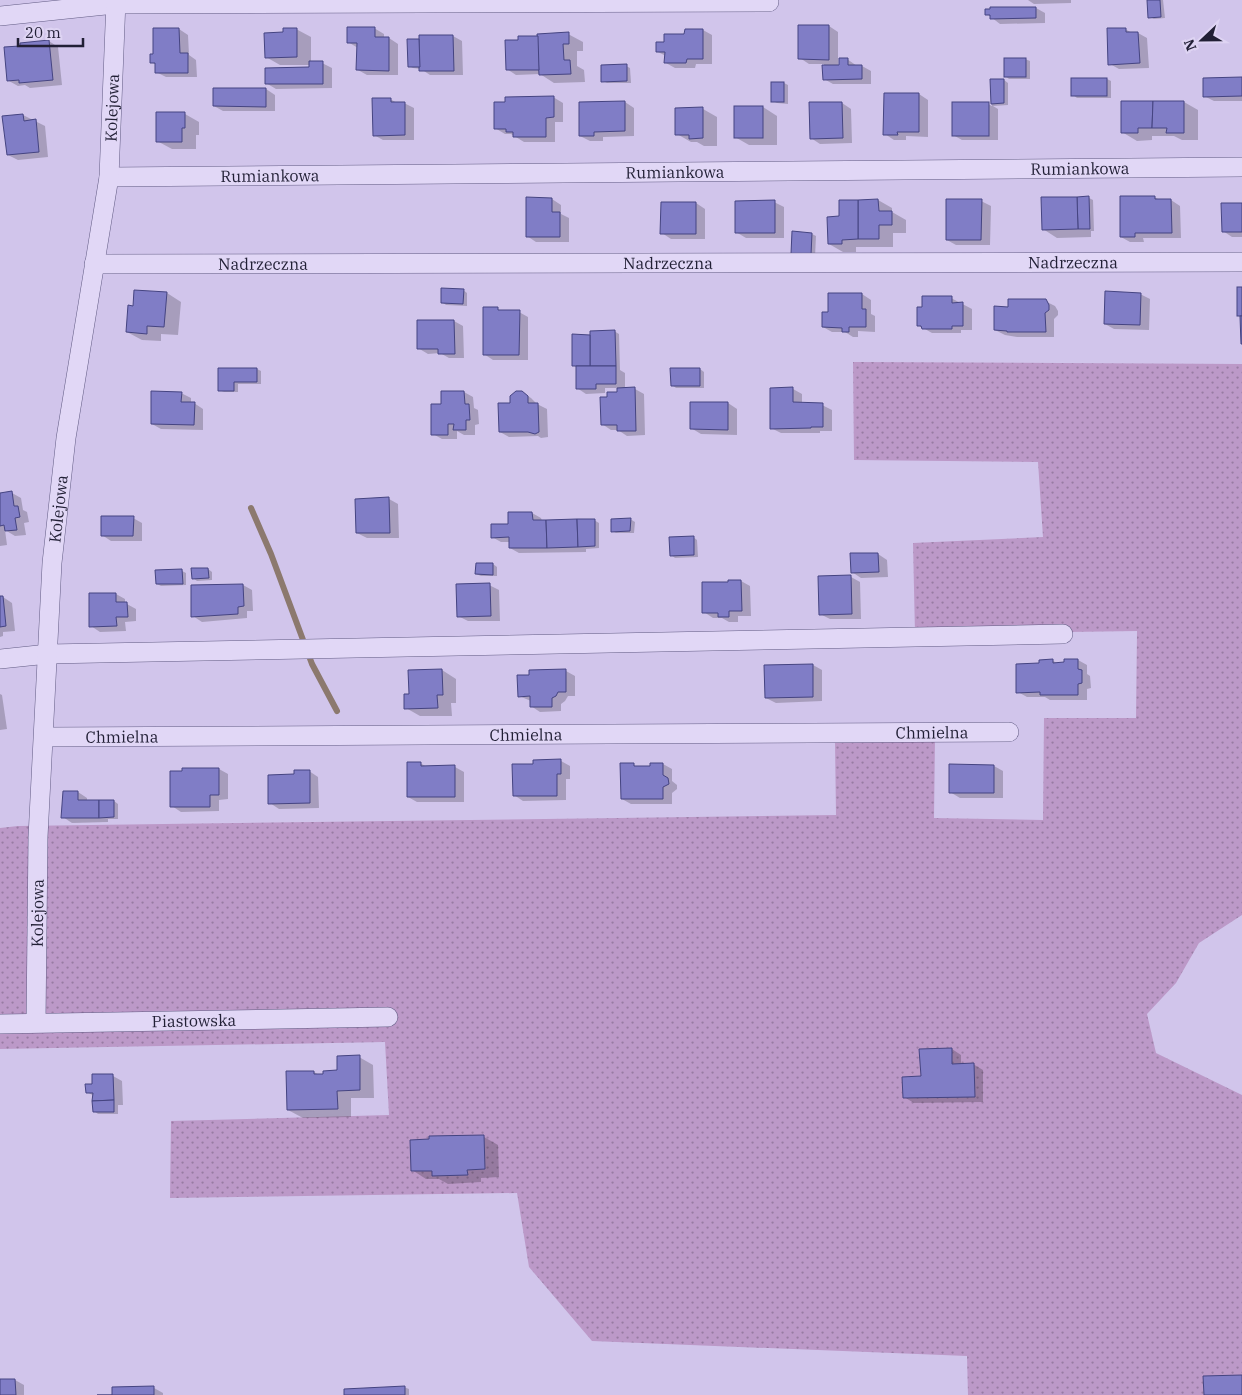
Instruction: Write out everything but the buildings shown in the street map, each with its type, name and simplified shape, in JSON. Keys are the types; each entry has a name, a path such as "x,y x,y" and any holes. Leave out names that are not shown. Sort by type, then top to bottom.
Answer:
{"street":[{"path":"0,16 116,2 769,2"},
{"name":"Kolejowa","path":"36,1022 38,837 52,562 66,438 109,177 116,2"},
{"name":"Rumiankowa","path":"109,177 1242,168"},
{"name":"Nadrzeczna","path":"94,264 1242,262"},
{"path":"0,659 48,654 1063,634"},
{"name":"Chmielna","path":"44,737 1009,732"},
{"name":"Piastowska","path":"0,1024 388,1018"}],"shaded area":[{"path":"853,362 1242,364 1242,915 1199,943 1176,983 1147,1014 1156,1053 1242,1095 1242,1395 968,1395 967,1356 592,1341 529,1267 517,1193 170,1198 171,1121 389,1115 385,1042 0,1049 0,828 18,826 836,815 835,741 935,738 934,818 1043,820 1044,718 1136,718 1137,631 915,634 913,543 1043,537 1038,462 854,460"}],"waterway":[{"path":"251,508 271,554 312,664 337,711"}]}
